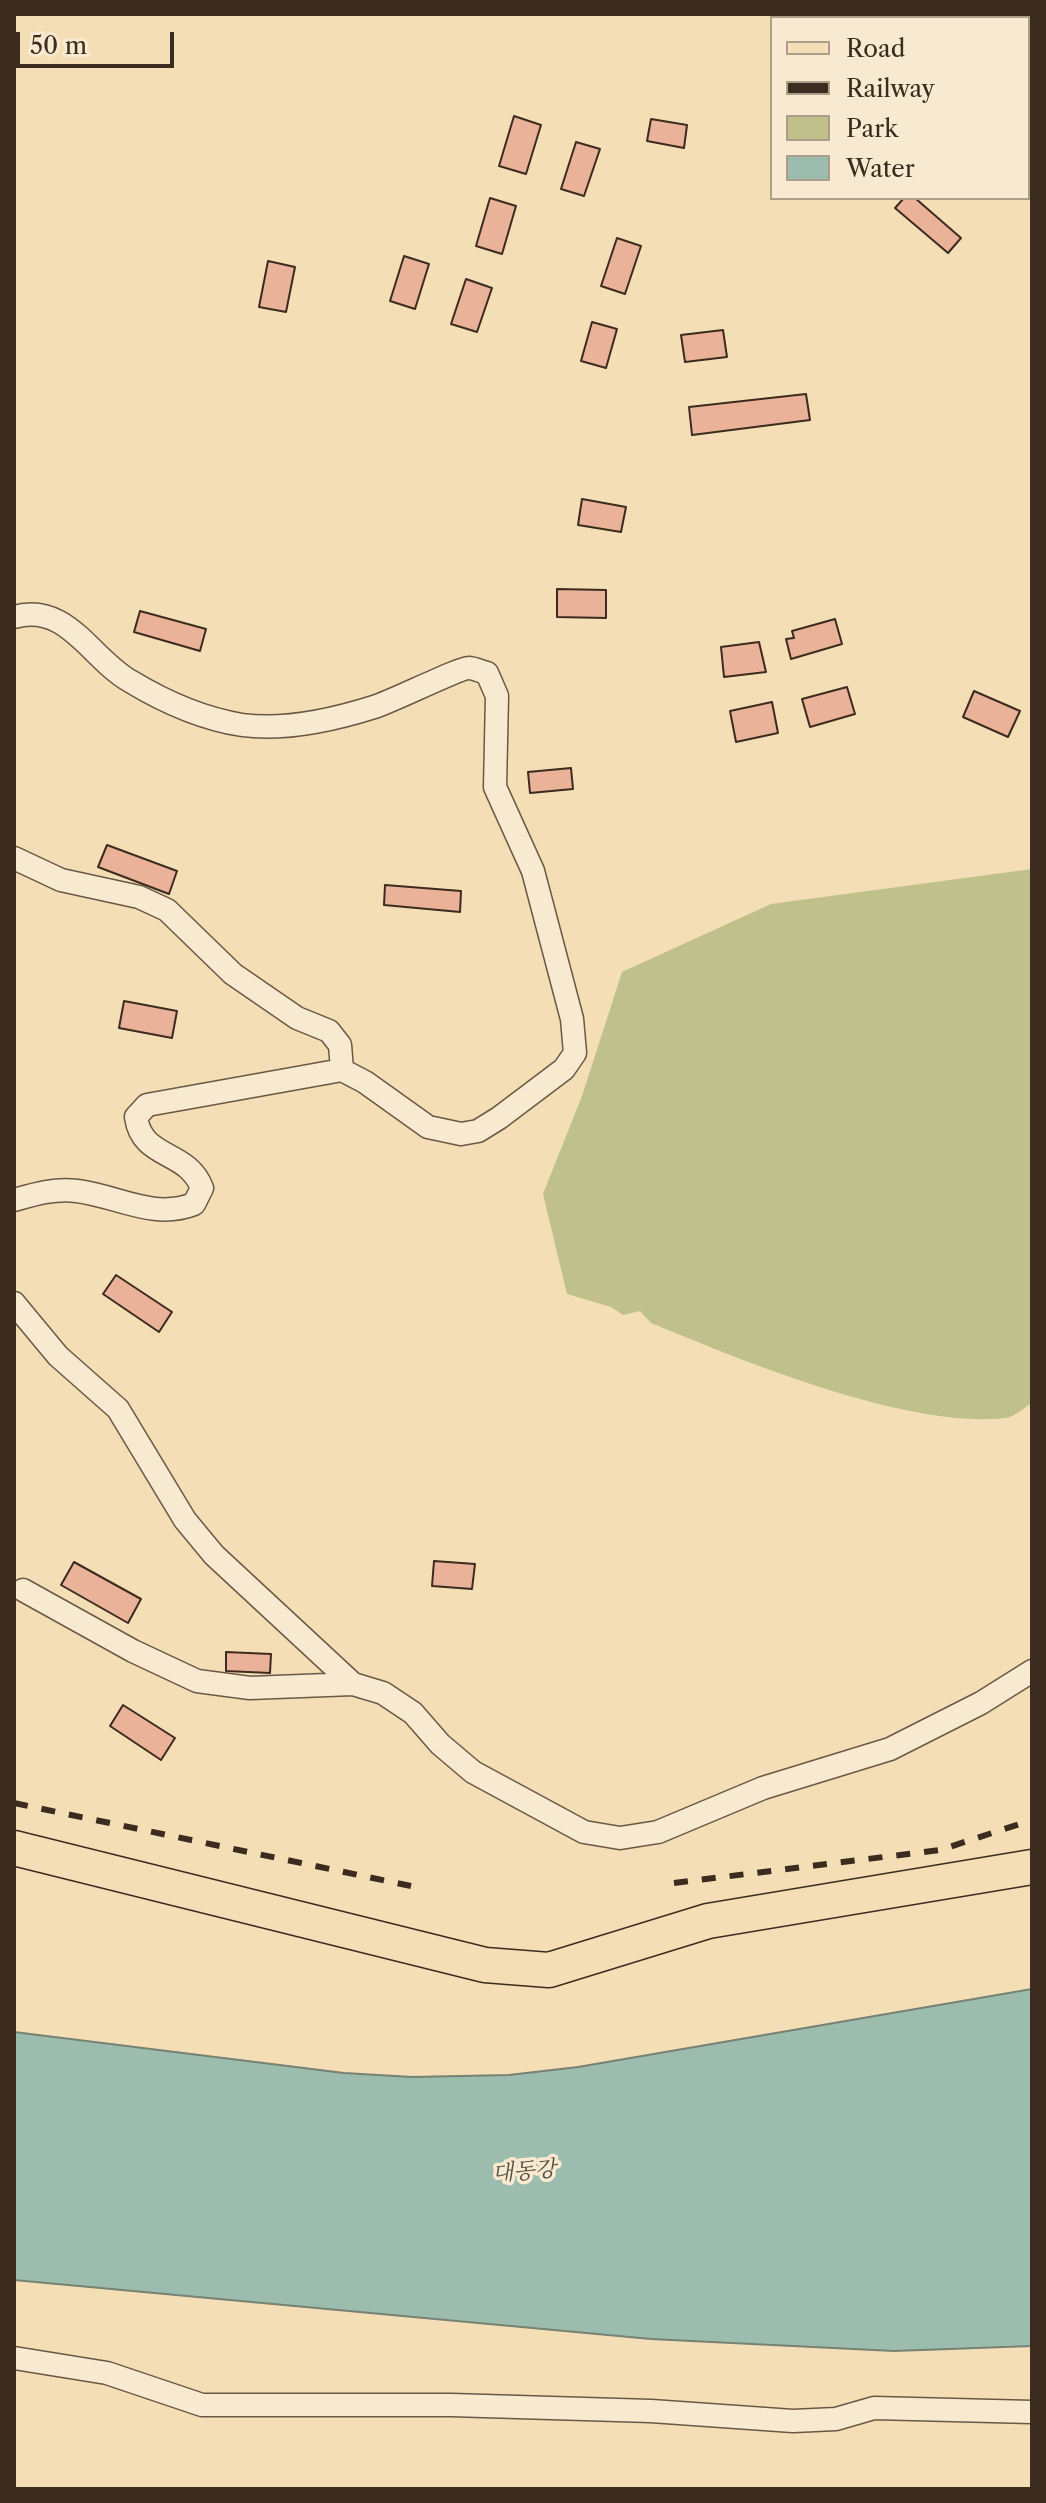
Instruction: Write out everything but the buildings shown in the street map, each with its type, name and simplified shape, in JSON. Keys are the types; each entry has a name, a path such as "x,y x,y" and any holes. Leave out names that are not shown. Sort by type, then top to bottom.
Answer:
{"main road":[{"path":"14,1848 485,1965 549,1970 708,1921 1032,1867"}],"street":[{"path":"14,617 48,616 70,627 129,681 203,715 244,725 291,725 333,719 377,706 468,668 487,673 497,696 495,787 533,871 572,1019 575,1053 564,1069 499,1118 478,1131 461,1134 428,1127 365,1082 342,1070 147,1105 136,1117 138,1133 150,1145 195,1171 202,1188 194,1204 174,1212 147,1210 76,1191 45,1191 14,1200"},
{"path":"14,858 61,880 139,897 167,910 233,974 297,1018 329,1031 340,1045 342,1070"},
{"path":"14,1303 58,1356 118,1409 185,1520 214,1555 353,1684"},
{"path":"23,1590 133,1651 197,1681 250,1688 353,1684 383,1693 413,1713 440,1744 473,1772 584,1832 620,1838 658,1832 763,1788 890,1749 981,1703 1032,1671"},
{"path":"14,2358 107,2373 202,2405 451,2405 651,2411 793,2421 836,2419 874,2408 1032,2412"}],"green space":[{"path":"1032,869 1032,1403 1006,1418 966,1419 874,1403 732,1355 651,1323 640,1311 623,1315 611,1307 567,1294 543,1194 582,1096 622,972 771,904"}],"water":[{"name":"대동강","path":"1032,1989 1032,2346 894,2351 651,2339 14,2280 14,2032 344,2073 412,2077 509,2075 578,2067"}],"railway":[{"path":"14,1803 411,1886"},
{"path":"674,1883 940,1850 1032,1820"}]}
